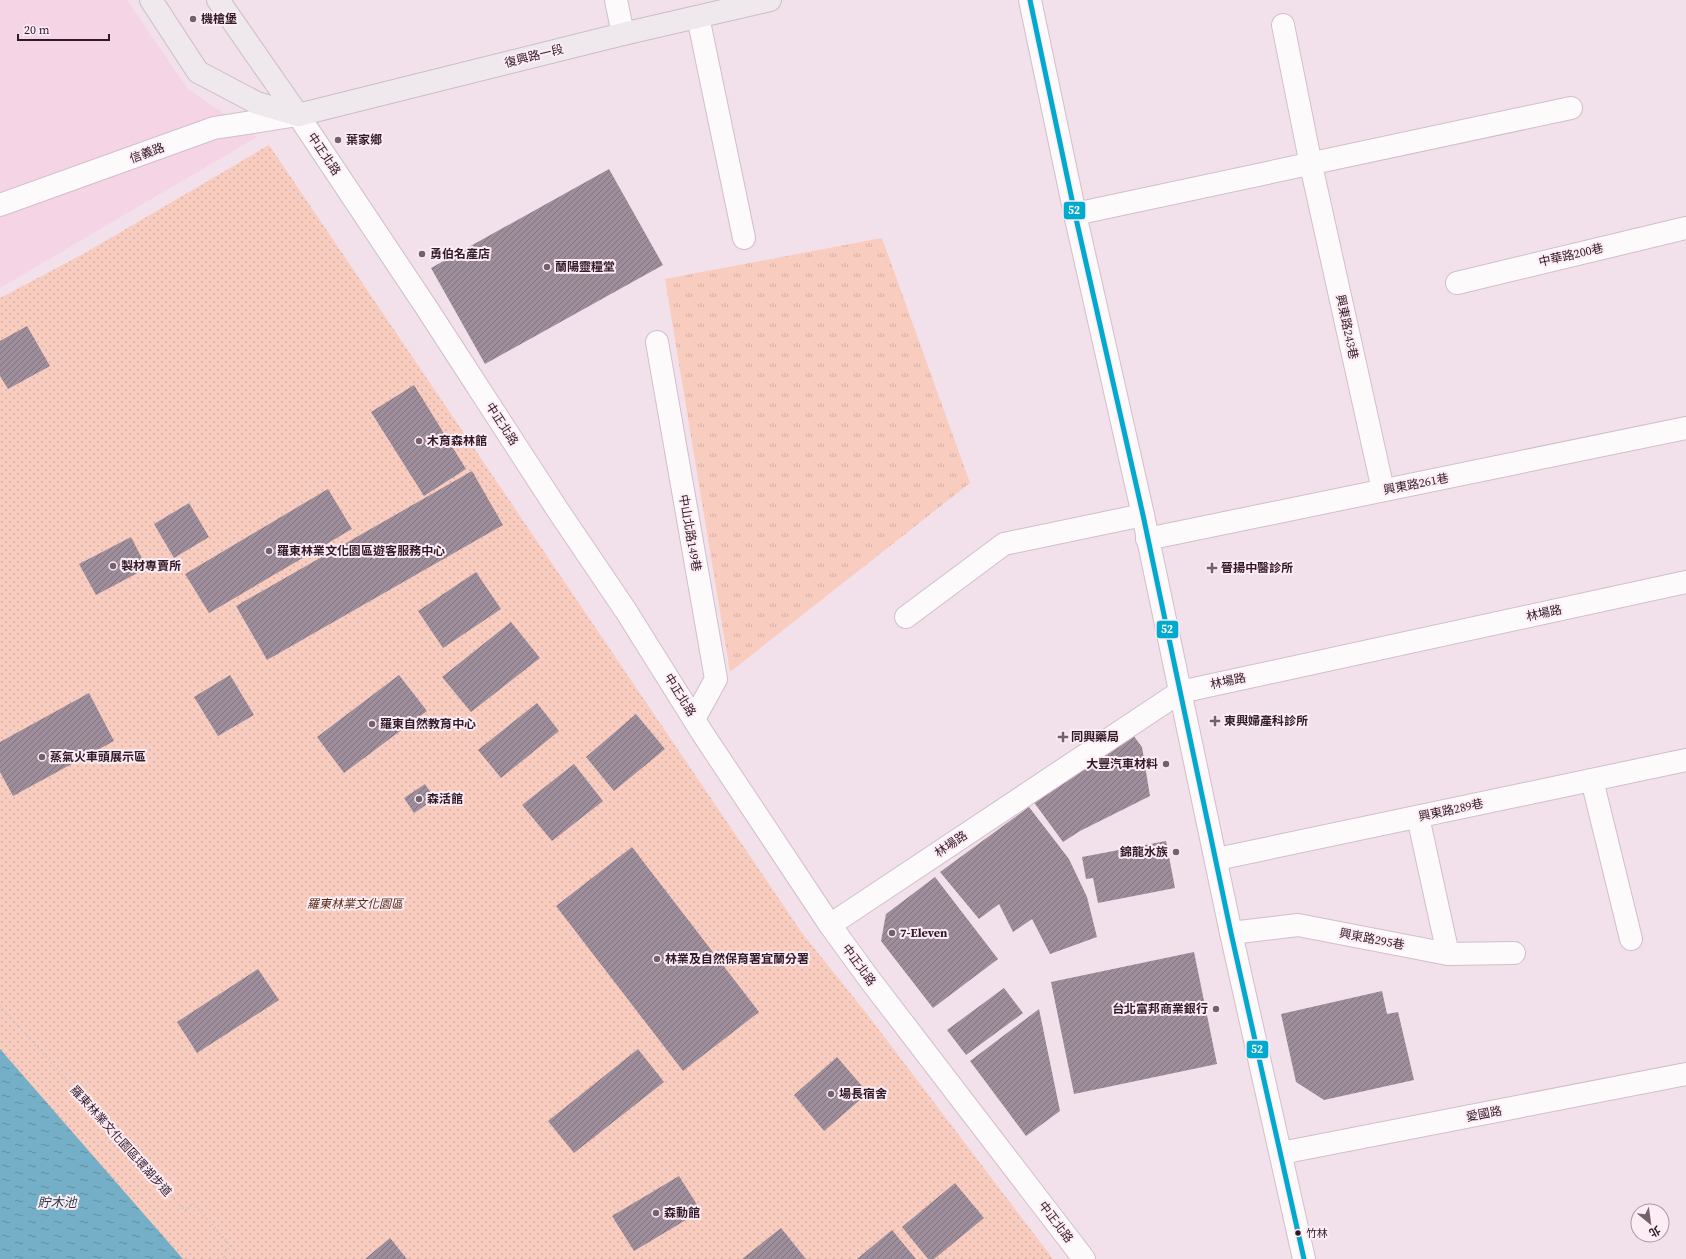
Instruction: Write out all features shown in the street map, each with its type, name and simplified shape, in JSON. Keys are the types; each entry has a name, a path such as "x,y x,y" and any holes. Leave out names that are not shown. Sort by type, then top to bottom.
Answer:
{"main road":[{"path":"151,0 198,72 256,102 298,115"},
{"name":"中正北路","path":"218,0 298,115"},
{"name":"復興路一段","path":"298,115 624,34 770,0"}],"street":[{"path":"616,0 624,34"},
{"path":"1030,0 1075,214 1143,515 1217,859 1231,932 1304,1259"},
{"path":"698,16 744,238"},
{"name":"興東路243巷","path":"1283,26 1311,164 1383,490"},
{"path":"1075,214 1571,108"},
{"name":"信義路","path":"0,205 214,128 298,115"},
{"name":"中正北路","path":"298,115 426,307 557,509 626,611 694,719 830,925 870,980 1084,1259"},
{"name":"中華路200巷","path":"1457,283 1686,228"},
{"name":"中山北路149巷","path":"657,342 716,679 694,719"},
{"name":"興東路261巷","path":"1147,539 1686,428"},
{"path":"906,616 1004,544 1143,515"},
{"name":"林場路","path":"830,925 1180,692 1686,582"},
{"name":"興東路289巷","path":"1217,859 1686,760"},
{"path":"1592,780 1630,938"},
{"path":"1418,817 1448,954"},
{"name":"興東路295巷","path":"1231,932 1298,925 1448,954 1514,953"},
{"name":"愛國路","path":"1281,1154 1686,1074"}],"path":[{"name":"羅東林業文化園區環湖步道","path":"0,1006 185,1211 193,1203 231,1246 222,1254 226,1259"}],"shaded area":[{"path":"0,0 127,0 187,88 257,137 0,288"}],"green space":[{"name":"羅東林業文化園區","path":"269,145 802,933 867,1014 1053,1259 0,1259 0,298 85,253"},
{"path":"882,238 970,483 730,672 665,279"}],"water":[{"name":"貯木池","path":"0,1049 183,1259 0,1259"}],"building":[{"name":"蘭陽靈糧堂","path":"609,169 663,265 485,364 431,268"},
{"path":"27,326 50,366 8,389 0,376 0,341"},
{"name":"木育森林館","path":"414,385 466,469 424,496 371,412"},
{"path":"472,471 503,525 267,660 236,606"},
{"name":"羅東林業文化園區遊客服務中心","path":"328,489 352,529 209,613 185,574"},
{"name":"製材專賣所","path":"189,503 209,537 174,558 154,524"},
{"name":"製材專賣所","path":"131,537 147,568 96,595 79,564"},
{"path":"476,572 501,609 443,648 418,611"},
{"path":"511,622 540,658 471,712 442,677"},
{"path":"230,675 254,715 218,736 194,697"},
{"name":"羅東自然教育中心","path":"399,675 427,711 344,773 317,737"},
{"name":"蒸氣火車頭展示區","path":"89,693 114,741 13,796 0,772 0,742"},
{"path":"537,703 559,731 501,778 478,750"},
{"path":"636,714 665,749 614,791 586,757"},
{"path":"1133,735 1142,747 1150,796 1080,831 1063,842 1033,801"},
{"path":"574,764 603,801 552,841 522,805"},
{"name":"森活館","path":"425,784 435,799 414,813 404,798"},
{"path":"1029,807 1069,859 1087,897 1097,937 1050,954 1032,919 1013,932 999,904 979,919 940,872"},
{"path":"1166,841 1175,888 1098,903 1093,878 1086,879 1082,857"},
{"name":"林業及自然保育署宜蘭分署","path":"632,847 759,1012 683,1071 556,906"},
{"path":"935,877 998,959 933,1008 881,941 886,914"},
{"path":"1194,952 1217,1064 1074,1094 1051,982"},
{"path":"258,969 279,1000 197,1053 177,1022"},
{"path":"1004,988 1023,1013 966,1055 947,1030"},
{"path":"1382,991 1387,1014 1398,1012 1414,1080 1324,1100 1296,1082 1281,1014"},
{"path":"1039,1009 1060,1111 1026,1136 970,1061"},
{"path":"638,1049 664,1082 574,1153 548,1121"},
{"name":"場長宿舍","path":"837,1057 868,1093 824,1131 794,1095"},
{"name":"森動館","path":"679,1176 701,1211 634,1251 612,1216"},
{"path":"955,1183 984,1218 934,1259 928,1259 902,1227"},
{"path":"781,1228 806,1259 742,1259"},
{"path":"892,1230 916,1259 857,1259"},
{"path":"390,1238 407,1259 365,1259"}],"transit line":[{"name":"52","path":"1030,0 1075,214 1143,515 1231,933 1304,1259"}],"place":[{"name":"機槍堡","path":"193,19"},
{"name":"葉家鄉","path":"338,140"},
{"name":"勇伯名產店","path":"422,254"},
{"name":"蘭陽靈糧堂","path":"547,267"},
{"name":"木育森林館","path":"419,441"},
{"name":"羅東林業文化園區遊客服務中心","path":"269,551"},
{"name":"製材專賣所","path":"113,566"},
{"name":"晉揚中醫診所","path":"1212,568"},
{"name":"東興婦產科診所","path":"1215,721"},
{"name":"羅東自然教育中心","path":"372,724"},
{"name":"同興藥局","path":"1063,737"},
{"name":"蒸氣火車頭展示區","path":"42,757"},
{"name":"大豐汽車材料","path":"1166,764"},
{"name":"森活館","path":"419,799"},
{"name":"錦龍水族","path":"1176,852"},
{"name":"7-Eleven","path":"892,933"},
{"name":"林業及自然保育署宜蘭分署","path":"657,959"},
{"name":"台北富邦商業銀行","path":"1216,1009"},
{"name":"場長宿舍","path":"831,1094"},
{"name":"森動館","path":"656,1213"},
{"name":"竹林","path":"1298,1233"}]}
